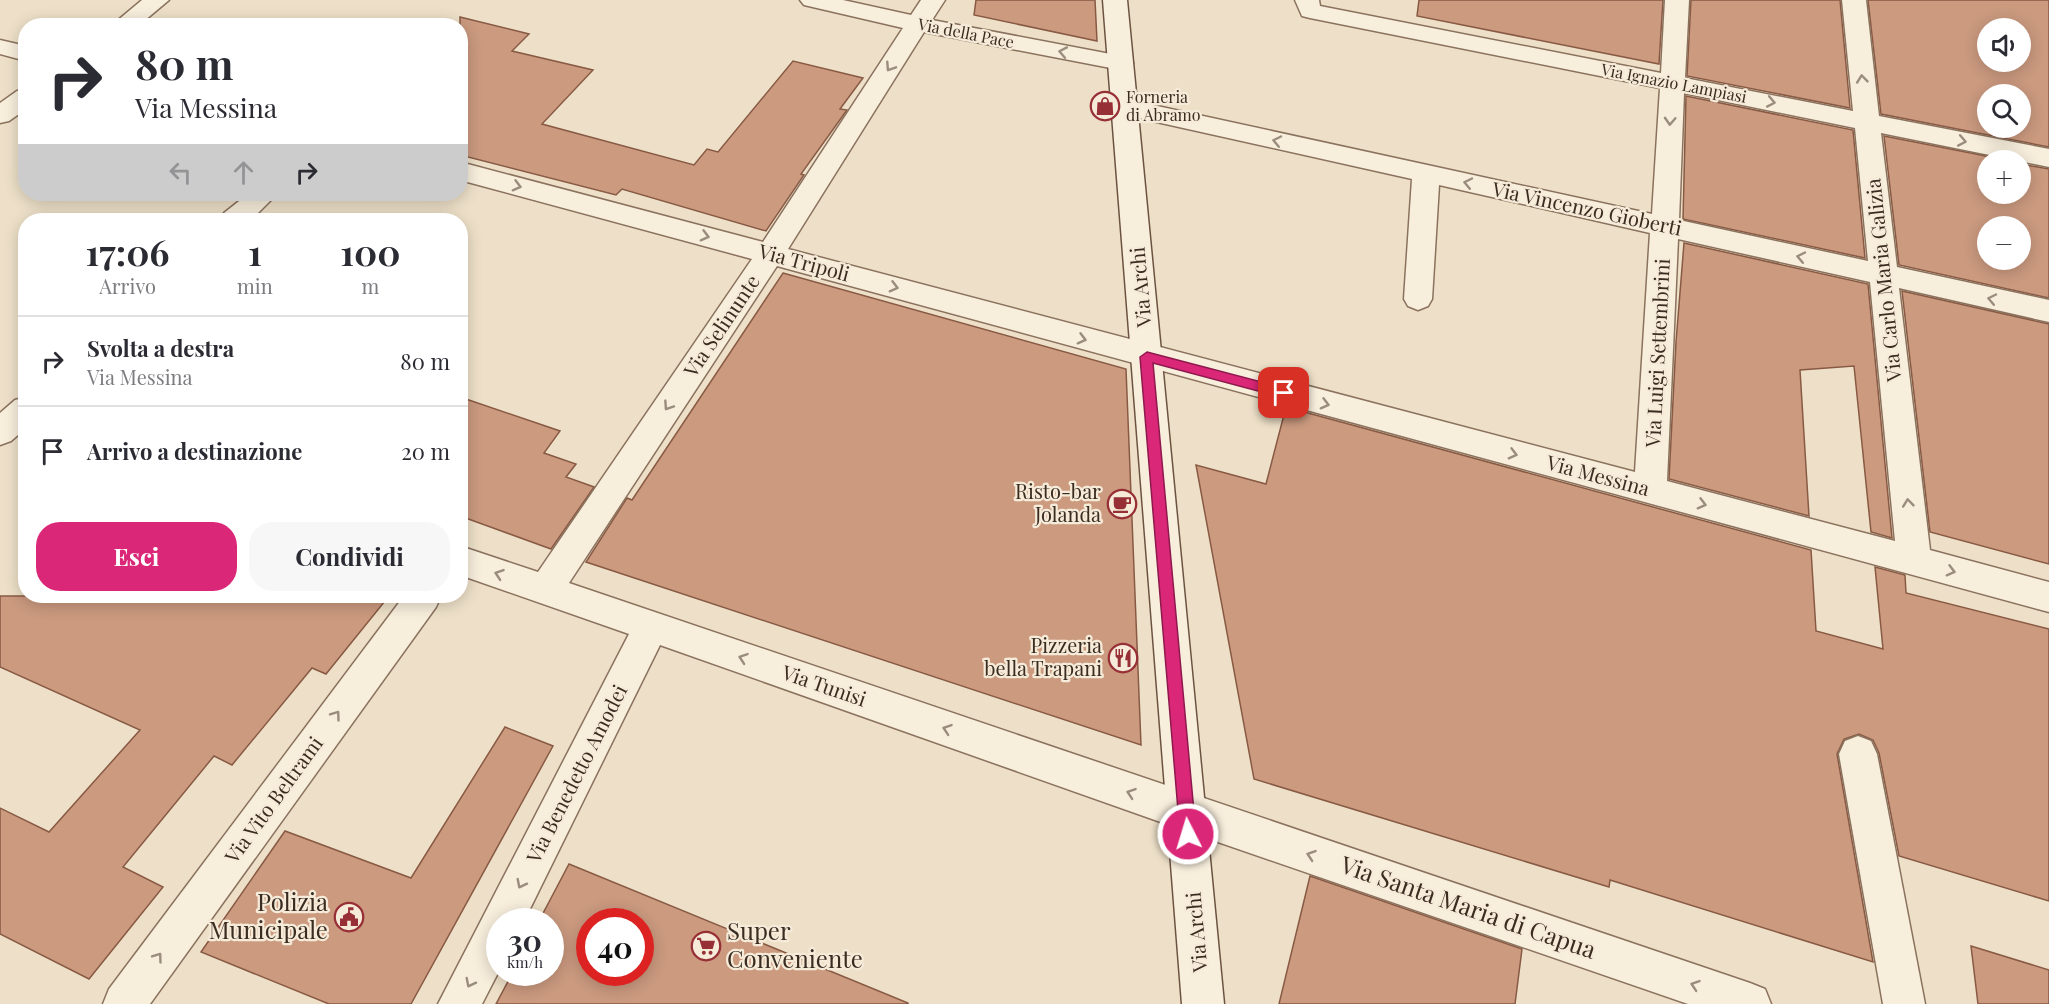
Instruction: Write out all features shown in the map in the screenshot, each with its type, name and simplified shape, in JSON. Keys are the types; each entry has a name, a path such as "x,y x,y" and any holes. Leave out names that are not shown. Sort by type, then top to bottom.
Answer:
{"street":[{"path":"133,18 157,0"},
{"name":"Via della Pace","path":"812,0 925,12 1121,63"},
{"name":"Via Archi","path":"1115,0 1203,1004"},
{"name":"Via Luigi Settembrini","path":"1650,490 1677,0"},
{"name":"Via Carlo Maria Galizia","path":"1854,0 1914,561"},
{"name":"Via Ignazio Lampiasi","path":"1309,6 2049,158"},
{"name":"Via Selinunte","path":"546,590 770,254 925,12"},
{"path":"0,47 18,52"},
{"path":"0,115 18,103"},
{"name":"Via Vincenzo Gioberti","path":"1125,107 2049,311"},
{"name":"Via Tripoli","path":"468,173 1147,357"},
{"path":"1418,299 1426,174"},
{"path":"242,213 256,201"},
{"name":"Via Messina","path":"1147,357 2049,597"},
{"path":"0,432 18,409"},
{"name":"Via Tunisi","path":"468,563 1186,812"},
{"name":"Via Vito Beltrami","path":"124,1004 419,603"},
{"name":"Via Benedetto Amodei","path":"509,908 652,626"},
{"path":"1858,754 1904,1004"},
{"name":"Via Santa Maria di Capua","path":"1186,812 1750,1004"},
{"path":"459,1004 486,953"}],"building":[{"path":"976,0 1095,0 1097,41 974,15"},
{"path":"1419,0 1663,0 1659,64 1417,16"},
{"path":"1691,0 1840,0 1850,108 1687,76"},
{"path":"1868,0 2049,0 2049,147 2003,138 2031,138 2031,84 1977,84 1977,133 1881,114"},
{"path":"468,19 529,34 512,51 593,70 542,124 694,165 707,149 718,152 793,61 863,78 840,109 847,110 801,174 804,175 766,231 622,189 616,195 468,157"},
{"path":"1686,96 1853,130 1865,258 1683,219"},
{"path":"1884,136 1977,154 1977,204 2031,204 2031,166 2049,169 2049,298 1899,265"},
{"path":"1684,243 1868,284 1892,538 1871,532 1854,366 1800,370 1809,516 1669,479"},
{"path":"783,273 1126,369 1141,745 586,562 627,498 632,500"},
{"path":"1902,291 2049,324 2049,564 1930,532"},
{"path":"468,400 560,431 544,453 576,464 566,477 594,487 551,549 468,519"},
{"path":"1286,407 1811,550 1816,631 1883,649 1875,567 1905,575 1906,593 2049,629 2049,901 1899,856 1879,753 1873,740 1859,734 1844,739 1837,754 1873,962 1610,880 1609,887 1254,779 1196,465 1266,484"},
{"path":"0,596 18,596 18,603 383,603 326,674 312,668 232,765 214,756 123,867 163,887 89,979 0,934 0,808 49,832 140,730 0,667"},
{"path":"505,727 553,746 411,1004 329,1004 201,952 285,831 411,878"},
{"name":"Super Conveniente","path":"569,864 908,1003 908,1004 496,1004 506,986 564,986 564,908 546,908"},
{"path":"1310,876 1522,949 1515,1004 1279,1004"},
{"path":"1971,946 2049,970 2049,1004 1978,1004"}],"place":[{"name":"Forneria di Abramo","path":"1105,106"},
{"name":"Risto-bar Jolanda","path":"1122,504"},
{"name":"Pizzeria bella Trapani","path":"1123,658"},
{"name":"Polizia Municipale","path":"349,917"},
{"name":"Super Conveniente","path":"706,946"}],"route":[{"path":"1188,834 1147,357 1284,393"}]}
